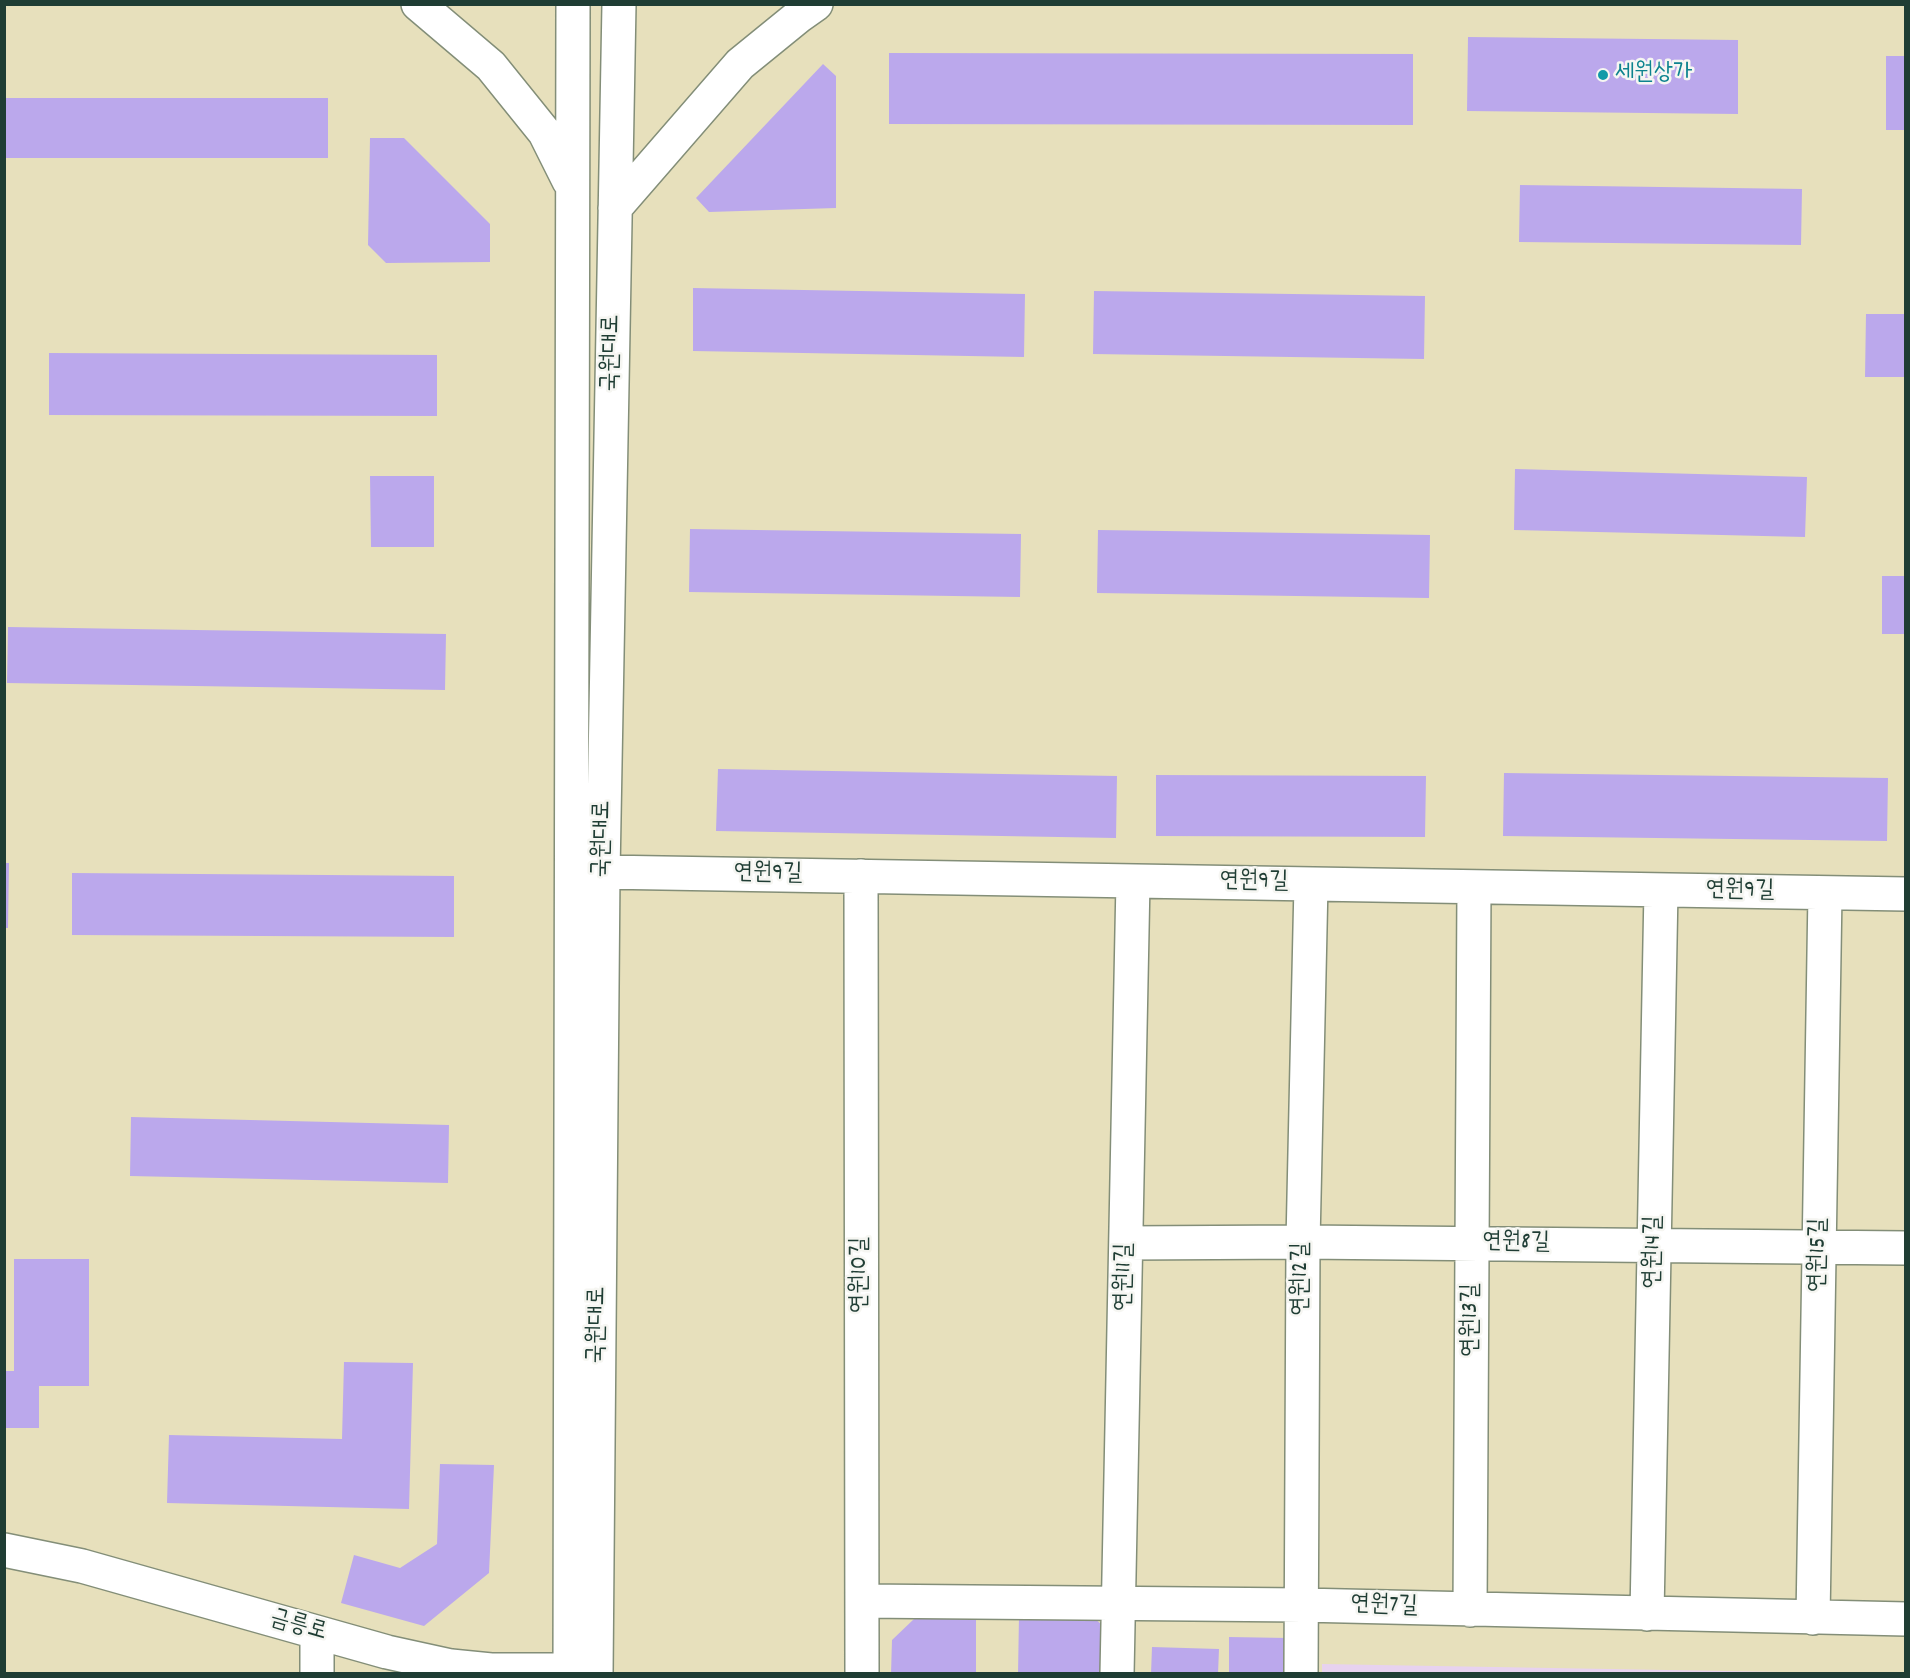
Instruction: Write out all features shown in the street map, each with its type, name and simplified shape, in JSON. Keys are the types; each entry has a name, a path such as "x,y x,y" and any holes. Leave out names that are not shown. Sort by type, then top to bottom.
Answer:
{"street":[{"path":"418,4 491,66 545,134 572,187"},
{"name":"국원대로","path":"573,4 572,187 583,1672"},
{"name":"국원대로","path":"583,1672 603,872 619,4"},
{"path":"615,208 740,64 816,4"},
{"name":"연원9길","path":"603,872 1905,894"},
{"name":"연원10길","path":"861,876 862,1674"},
{"name":"연원11길","path":"1117,1674 1133,881"},
{"name":"연원12길","path":"1301,1674 1303,1242 1311,884"},
{"name":"연원13길","path":"1470,1610 1474,887"},
{"name":"연원14길","path":"1647,1614 1661,891"},
{"name":"연원15길","path":"1814,1618 1825,893"},
{"name":"연원8길","path":"1127,1243 1303,1242 1905,1248"},
{"name":"금릉로","path":"4,1550 82,1566 387,1652 451,1666 491,1670 583,1672"},
{"name":"연원7길","path":"862,1601 1302,1605 1905,1619"},
{"path":"317,1633 317,1674"}],"shaded area":[{"path":"1322,1664 1839,1673 1322,1674"}],"building":[{"name":"세원상가","path":"1468,37 1738,40 1738,114 1467,111"},
{"path":"889,53 1413,54 1413,125 889,124"},
{"path":"1886,56 1906,56 1906,130 1886,130"},
{"path":"823,64 836,76 836,208 709,212 696,198"},
{"path":"4,98 328,98 328,158 4,158"},
{"path":"370,138 404,138 490,224 490,262 386,263 368,245"},
{"path":"1520,185 1802,189 1801,245 1519,242"},
{"path":"693,288 1025,294 1024,357 693,351"},
{"path":"1094,291 1425,296 1424,359 1093,354"},
{"path":"1866,314 1906,314 1906,377 1865,377"},
{"path":"49,353 437,355 437,416 49,415"},
{"path":"1515,469 1807,477 1805,537 1514,530"},
{"path":"370,476 434,476 434,547 371,547"},
{"path":"690,529 1021,534 1020,597 689,592"},
{"path":"1098,530 1430,535 1429,598 1097,593"},
{"path":"1882,576 1906,576 1906,634 1882,634"},
{"path":"8,627 446,634 445,690 7,683"},
{"path":"718,769 1117,776 1116,838 716,831"},
{"path":"1504,773 1888,778 1887,841 1503,836"},
{"path":"1156,775 1426,776 1425,837 1156,836"},
{"path":"4,863 9,863 8,928 4,928"},
{"path":"72,873 454,876 454,937 72,935"},
{"path":"131,1117 449,1125 448,1183 130,1176"},
{"path":"14,1259 89,1259 89,1386 39,1386 39,1428 4,1428 4,1371 14,1371"},
{"path":"344,1362 413,1363 409,1509 167,1503 169,1435 342,1439"},
{"path":"440,1464 494,1465 489,1573 424,1626 341,1603 354,1555 400,1568 437,1544"},
{"path":"1019,1616 1094,1618 1109,1631 1108,1674 1018,1674"},
{"path":"914,1619 976,1619 976,1674 891,1674 892,1640"},
{"path":"1229,1637 1288,1638 1288,1674 1229,1674"},
{"path":"1152,1647 1219,1649 1218,1674 1151,1674"}],"place":[{"name":"세원상가","path":"1603,75"}]}
